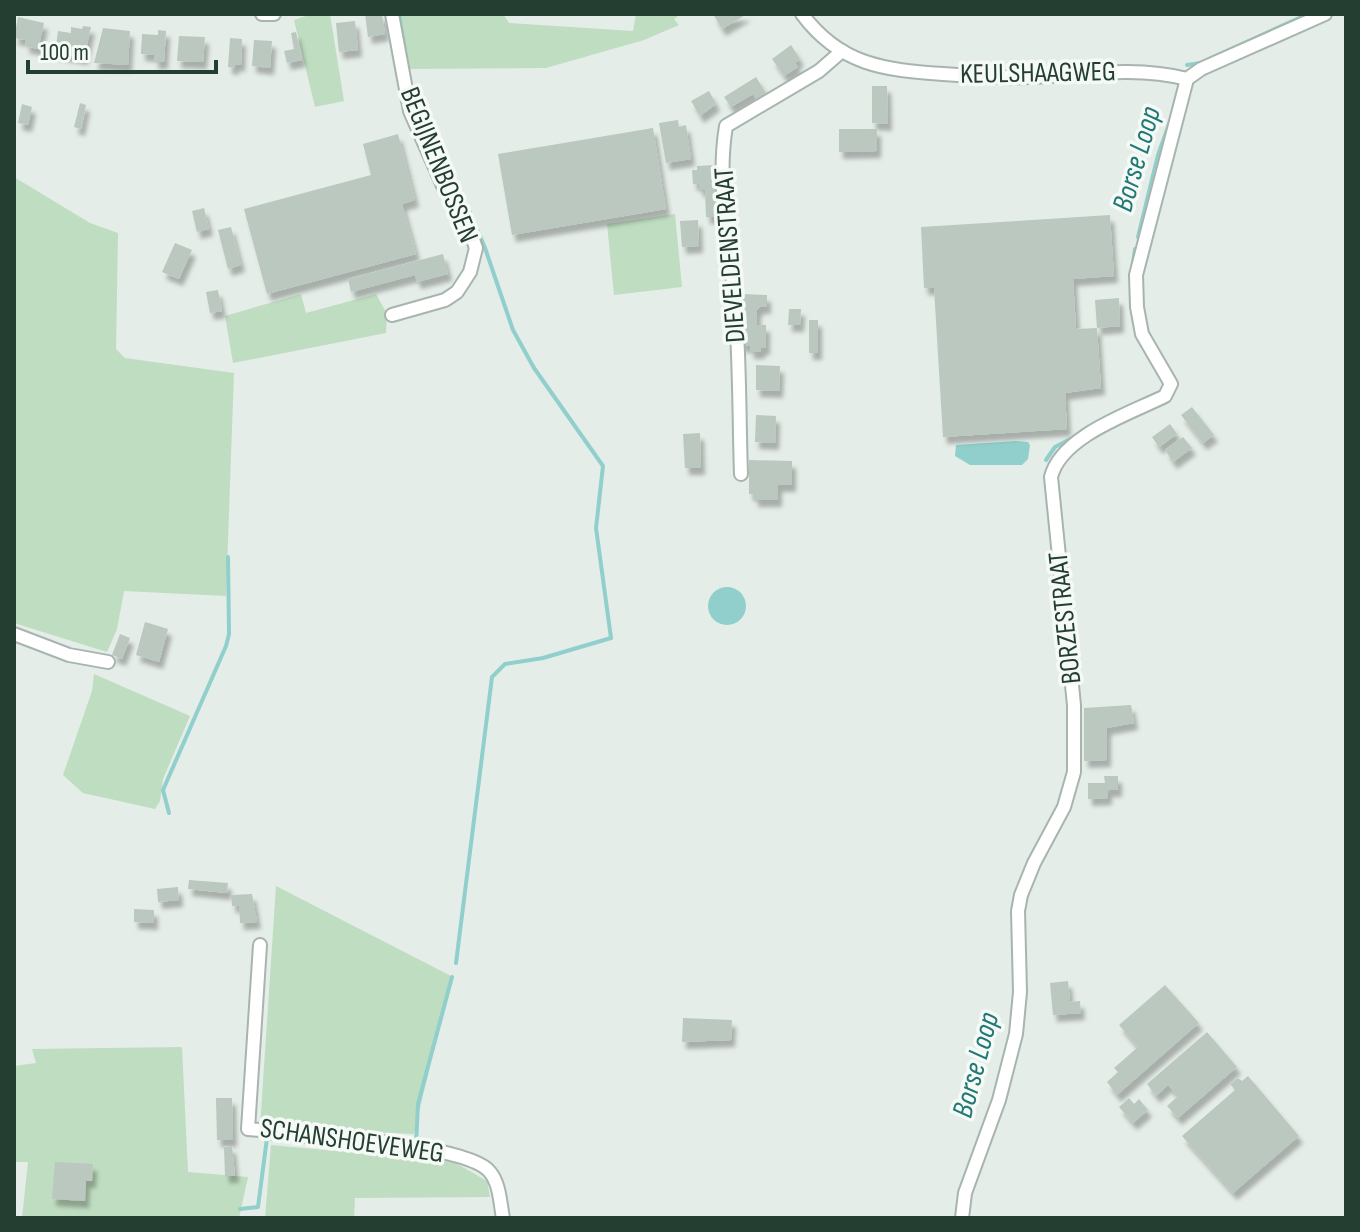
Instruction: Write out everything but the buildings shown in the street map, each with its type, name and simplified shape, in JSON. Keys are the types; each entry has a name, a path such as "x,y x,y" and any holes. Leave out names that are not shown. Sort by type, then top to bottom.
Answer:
{"street":[{"path":"262,14 274,14"},
{"name":"BEGIJNENBOSSEN","path":"392,14 410,111 444,188 464,215 476,248 470,272 457,292 445,300 392,315"},
{"name":"KEULSHAAGWEG","path":"802,14 820,34 842,51 879,67 900,72 1006,78 1132,71 1159,72 1187,79"},
{"path":"1187,79 1201,69 1325,14"},
{"name":"DIEVELDENSTRAAT","path":"741,474 735,303 722,187 726,126 819,71 842,51"},
{"name":"BORZESTRAAT","path":"962,1218 965,1193 1002,1089 1016,1034 1020,992 1018,911 1021,895 1064,807 1074,772 1074,705 1051,477 1054,465 1069,447 1165,396 1169,391 1171,384 1168,377 1139,324 1136,275 1187,79"},
{"path":"14,634 69,655 108,662"},
{"name":"SCHANSHOEVEWEG","path":"260,945 248,1129 388,1143 466,1159 485,1168 494,1178 503,1218"}],"green space":[{"path":"312,14 330,14 344,101 315,107 294,20"},
{"path":"398,14 503,14 509,23 633,31 636,14 681,14 674,19 679,25 644,40 546,68 405,69"},
{"path":"14,177 90,223 118,233 116,349 125,358 234,373 226,596 124,591 117,629 107,652 14,623"},
{"path":"675,214 682,287 614,295 607,224"},
{"path":"301,294 306,313 376,294 387,314 386,333 233,363 225,316"},
{"path":"94,674 190,716 163,779 160,801 155,809 83,793 63,775 92,691"},
{"path":"276,886 451,976 414,1134 260,1127"},
{"path":"182,1047 188,1172 248,1177 239,1218 22,1218 28,1162 14,1162 14,1066 36,1063 32,1049"},
{"path":"271,1145 454,1162 487,1181 490,1197 355,1198 354,1218 265,1218"}],"water":[{"path":"1016,441 1030,445 1028,459 1022,465 970,465 955,456 956,445"},
{"path":"727,587 740,593 746,606 740,619 727,625 714,619 708,606 714,593"}],"waterway":[{"path":"399,14 408,71"},
{"name":"Borse Loop","path":"1209,59 1308,14"},
{"name":"Borse Loop","path":"1187,65 1200,63"},
{"path":"413,99 430,140"},
{"name":"Borse Loop","path":"1138,237 1158,155 1171,119"},
{"path":"439,158 468,208 513,330 534,368 603,466 596,528 611,638 543,658 505,664 492,677 456,963"},
{"name":"Borse Loop","path":"1132,270 1135,249"},
{"name":"Borse Loop","path":"1046,460 1055,447 1076,436"},
{"path":"169,813 163,790 229,634 228,557"},
{"path":"416,1144 418,1104 452,977"},
{"path":"240,1209 258,1207 267,1138 415,1153"},
{"path":"450,1148 469,1154"}]}
